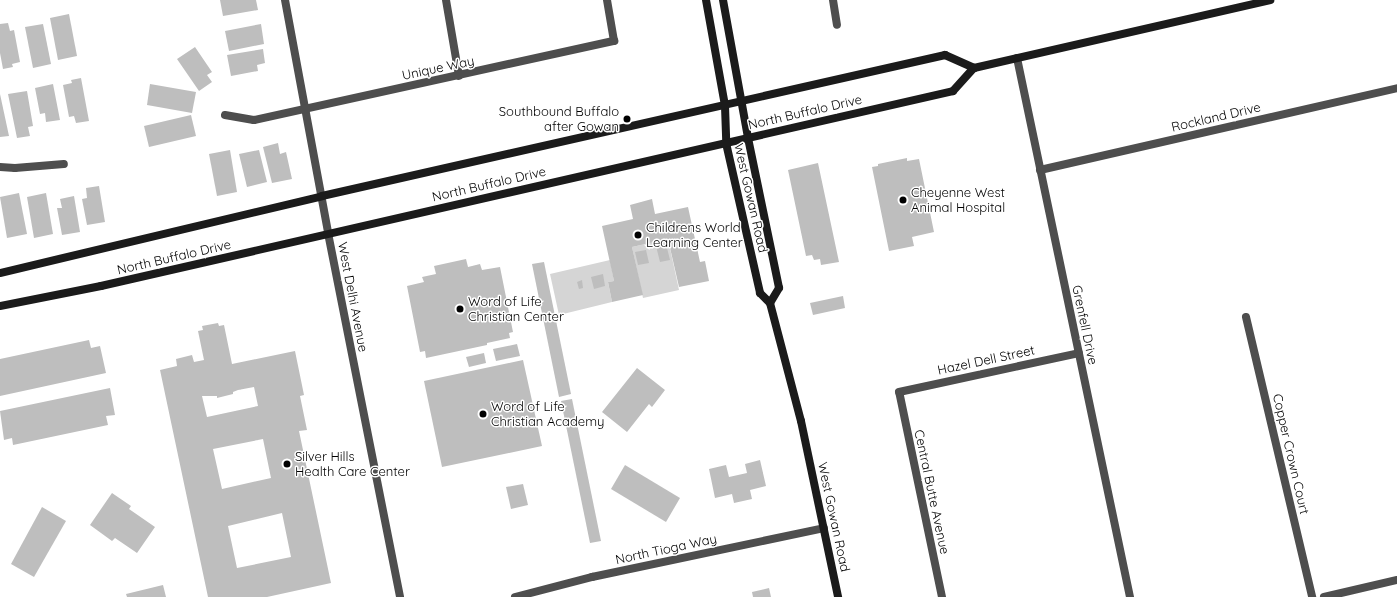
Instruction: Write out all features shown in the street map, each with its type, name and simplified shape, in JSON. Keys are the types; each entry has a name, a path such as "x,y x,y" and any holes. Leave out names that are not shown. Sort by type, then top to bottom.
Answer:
{"main road":[{"name":"West Gowan Road","path":"706,0 725,106 726,143 760,293 770,303 801,421 838,597"},
{"name":"West Gowan Road","path":"723,0 741,102 778,288 770,303"},
{"path":"974,68 1245,3 1270,0"},
{"name":"North Buffalo Drive","path":"0,274 322,196 945,55 974,68 953,91 328,233 108,285 0,306"}],"street":[{"name":"West Delhi Avenue","path":"285,0 328,233 400,597"},
{"path":"446,0 459,76"},
{"name":"Unique Way","path":"225,115 254,120 306,110 614,41 607,0"},
{"path":"833,0 837,25"},
{"name":"Grenfell Drive","path":"1017,58 1130,597"},
{"name":"Rockland Drive","path":"1040,170 1397,88"},
{"path":"0,166 15,168 64,164"},
{"name":"Copper Crown Court","path":"1246,317 1312,597"},
{"name":"Hazel Dell Street","path":"898,392 1079,353"},
{"name":"Central Butte Avenue","path":"898,392 942,597"},
{"name":"North Tioga Way","path":"515,597 592,578 824,528"},
{"path":"1324,597 1397,580"}],"shaded area":[{"path":"668,239 679,290 643,298 632,247"},
{"path":"610,260 614,281 608,282 612,302 559,315 550,274"}],"building":[{"path":"220,0 256,0 258,10 223,16"},
{"path":"69,14 77,56 58,60 50,18"},
{"path":"8,23 10,31 14,30 20,62 12,64 13,67 3,69 0,53 0,24"},
{"path":"43,24 51,64 33,68 25,27"},
{"path":"261,24 264,44 229,51 225,31"},
{"path":"195,47 212,72 207,75 212,82 199,91 177,59"},
{"path":"263,49 265,63 257,65 258,71 231,76 227,55"},
{"path":"81,78 89,121 76,123 74,116 69,117 63,85 72,83 71,80"},
{"path":"53,84 60,120 46,122 45,113 40,114 35,88"},
{"path":"150,84 196,92 192,113 147,105"},
{"path":"27,91 33,126 28,127 30,136 17,138 8,94"},
{"path":"0,94 9,136 0,137"},
{"path":"191,115 196,136 149,147 144,126"},
{"path":"278,143 280,154 286,152 292,179 272,183 263,147"},
{"path":"230,150 237,192 217,196 209,154"},
{"path":"259,150 267,182 247,187 239,154"},
{"name":"Cheyenne West Animal Hospital","path":"907,158 907,161 919,159 934,232 912,237 914,246 889,251 872,167 878,166 878,164"},
{"path":"818,163 839,262 821,265 820,259 814,260 812,255 806,256 788,170"},
{"path":"99,186 105,222 87,225 82,199 87,198 86,188"},
{"path":"19,193 27,234 7,238 0,197"},
{"path":"46,193 53,234 34,238 27,197"},
{"path":"74,196 80,232 62,235 57,208 62,208 60,199"},
{"path":"652,199 655,214 688,207 700,262 705,261 709,281 679,287 668,239 632,247 643,295 612,302 608,282 614,281 602,226 633,219 630,205"},
{"path":"666,244 670,260 660,262 656,246"},
{"path":"646,250 649,263 638,265 635,252"},
{"name":"Word of Life Christian Center","path":"466,259 468,267 480,264 482,270 500,267 513,332 509,333 510,338 487,343 487,345 426,358 425,351 420,352 407,286 424,282 422,277 436,274 434,266"},
{"path":"544,262 571,394 559,397 532,264"},
{"path":"603,274 605,286 594,289 591,277"},
{"path":"582,280 583,288 579,289 577,282"},
{"path":"843,296 845,308 813,315 810,303"},
{"name":"Silver Hills Health Care Center","path":"218,323 219,326 224,325 232,364 295,351 304,395 300,396 307,430 299,431 331,583 267,597 208,597 160,370 177,366 176,359 192,355 194,362 204,360 198,331 203,330 202,326","holes":["254,387 258,406 207,417 202,396 217,396 217,398 233,394 233,392 238,390","263,439 271,478 222,489 213,449","282,513 291,557 237,568 228,526"]},
{"path":"89,340 91,348 100,346 106,373 0,396 0,359"},
{"path":"517,344 520,356 496,361 493,349"},
{"path":"484,353 486,363 469,367 466,357"},
{"name":"Word of Life Christian Academy","path":"523,360 542,446 442,467 424,381"},
{"path":"637,368 665,390 652,407 649,404 627,432 602,412"},
{"path":"110,388 115,415 106,416 108,425 13,445 12,438 4,440 0,411"},
{"path":"572,399 601,541 590,543 561,401"},
{"path":"760,460 766,486 750,490 752,499 734,503 732,494 715,498 709,469 726,465 729,477 747,473 745,464"},
{"path":"625,465 680,498 666,522 611,489"},
{"path":"523,484 528,505 511,509 506,487"},
{"path":"112,493 131,506 129,509 155,527 137,553 115,538 112,541 90,525"},
{"path":"42,507 66,521 34,577 11,564"},
{"path":"163,585 166,597 127,597 126,594"},
{"path":"769,588 771,597 753,597 752,592"}],"place":[{"name":"Southbound Buffalo after Gowan","path":"627,119"},
{"name":"Cheyenne West Animal Hospital","path":"903,200"},
{"name":"Childrens World Learning Center","path":"638,235"},
{"name":"Word of Life Christian Center","path":"460,309"},
{"name":"Word of Life Christian Academy","path":"483,414"},
{"name":"Silver Hills Health Care Center","path":"287,464"}]}
